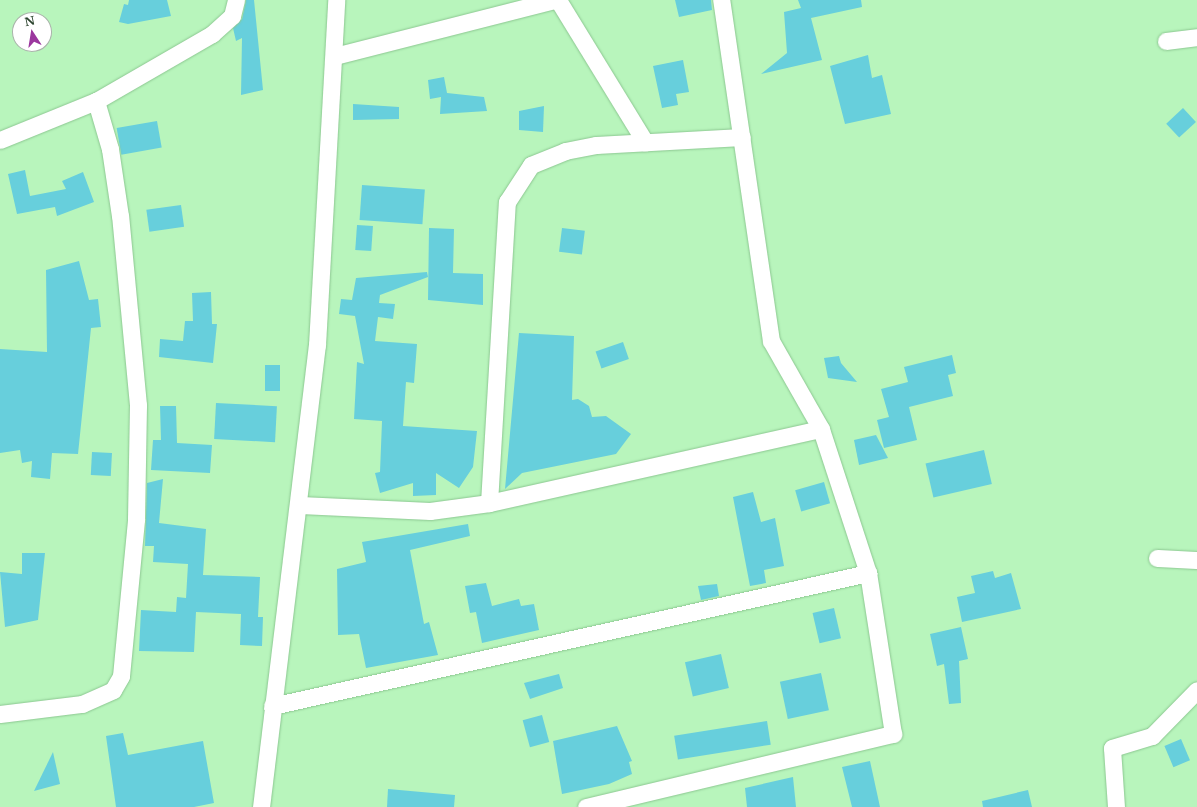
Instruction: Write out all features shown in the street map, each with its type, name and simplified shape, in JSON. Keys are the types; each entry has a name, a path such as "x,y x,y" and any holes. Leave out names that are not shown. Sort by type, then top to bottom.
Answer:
{"street":[{"path":"0,140 96,101 212,34 232,16 236,0"},
{"path":"261,807 272,706 300,505 317,345 335,56 336,0"},
{"path":"335,56 557,0 645,142"},
{"path":"586,807 893,734 868,573 821,429 771,341 721,0"},
{"path":"1166,41 1197,37"},
{"path":"0,714 82,704 113,690 121,676 136,519 138,405 120,216 110,149 96,101"},
{"path":"489,503 507,202 531,165 565,151 596,145 742,137"},
{"path":"300,505 430,511 489,503 821,429"},
{"path":"1157,558 1197,560"},
{"path":"272,706 868,573"},
{"path":"1116,807 1112,748 1152,736 1197,690"}],"building":[{"path":"129,0 167,0 171,16 128,24 119,22 124,4 128,5"},
{"path":"246,0 254,0 263,90 241,95 242,38 236,41 233,28 242,19"},
{"path":"675,0 711,0 712,10 679,17"},
{"path":"798,0 861,0 862,7 811,18 822,60 761,74 787,53 784,12 801,8"},
{"path":"868,55 872,78 882,75 891,114 845,124 830,66"},
{"path":"683,60 689,92 676,94 678,105 662,108 653,66"},
{"path":"444,77 447,93 484,97 487,111 440,114 441,97 430,99 428,80"},
{"path":"353,104 399,107 399,119 353,120"},
{"path":"544,106 543,132 519,130 519,111"},
{"path":"1183,108 1196,122 1179,138 1166,124"},
{"path":"157,121 162,148 121,155 117,128"},
{"path":"25,170 30,196 66,189 62,181 83,172 94,202 57,216 55,207 17,214 8,174"},
{"path":"362,185 425,189 422,224 360,220"},
{"path":"181,205 184,227 149,232 146,210"},
{"path":"357,225 373,226 371,251 355,250"},
{"path":"429,228 454,229 453,273 483,274 483,305 428,300"},
{"path":"562,228 585,231 582,255 559,252"},
{"path":"79,261 89,300 98,299 101,327 91,328 78,454 52,453 50,479 31,477 32,461 22,463 20,450 0,453 0,349 47,352 46,270"},
{"path":"427,272 428,277 380,295 379,303 395,304 393,319 378,317 375,341 417,344 414,383 406,382 403,426 477,431 473,467 459,488 436,473 436,495 413,496 413,483 380,493 375,473 380,472 382,421 354,419 357,362 364,364 355,316 339,314 341,299 352,300 356,278"},
{"path":"211,292 212,324 217,324 213,363 159,357 160,339 183,341 185,321 193,321 192,293"},
{"path":"519,333 574,336 572,400 578,399 589,406 592,417 606,416 631,434 616,454 522,473 505,489"},
{"path":"623,342 629,359 601,368 596,351"},
{"path":"952,355 956,373 948,375 953,396 909,407 917,440 884,448 877,420 889,417 881,389 908,382 904,367"},
{"path":"839,356 841,363 857,382 828,378 824,358"},
{"path":"265,365 280,365 280,391 265,391"},
{"path":"216,403 277,406 275,442 214,439"},
{"path":"160,406 176,406 177,443 212,445 210,473 151,470 153,440 161,440"},
{"path":"876,435 888,458 859,465 854,440"},
{"path":"984,450 992,484 933,498 926,463"},
{"path":"92,452 112,453 111,476 91,475"},
{"path":"163,479 159,523 206,529 203,575 260,577 258,617 263,617 262,646 240,645 241,614 196,612 194,652 139,651 141,610 176,612 177,597 186,598 188,564 153,562 154,546 145,546 147,483"},
{"path":"824,482 830,503 801,511 795,490"},
{"path":"753,492 761,522 775,518 784,566 764,570 766,583 750,586 733,497"},
{"path":"468,524 470,536 410,550 424,624 429,622 438,655 366,668 359,634 338,635 337,569 366,562 362,542"},
{"path":"22,553 45,553 38,620 5,627 0,572 22,574"},
{"path":"993,571 995,578 1011,573 1021,609 962,622 957,597 975,593 971,576"},
{"path":"486,583 492,606 519,599 521,606 534,604 539,630 482,643 476,612 470,613 465,586"},
{"path":"717,584 719,596 701,600 698,586"},
{"path":"834,608 841,638 820,643 813,613"},
{"path":"961,627 968,659 959,661 961,703 949,704 944,664 937,666 930,634"},
{"path":"721,654 729,688 693,696 685,662"},
{"path":"821,673 829,710 788,719 780,682"},
{"path":"559,674 563,688 530,699 524,683"},
{"path":"542,715 549,742 530,747 523,720"},
{"path":"767,721 771,745 678,759 674,736"},
{"path":"617,726 632,761 629,762 632,774 609,784 562,794 553,741"},
{"path":"123,733 128,755 203,741 214,803 194,807 116,807 106,736"},
{"path":"1181,739 1190,760 1173,767 1164,746"},
{"path":"53,752 60,784 34,791"},
{"path":"870,761 880,807 852,807 842,767"},
{"path":"793,777 796,807 747,807 745,788"},
{"path":"388,789 455,795 454,807 387,807"},
{"path":"1028,790 1032,807 983,807 982,801"}]}
